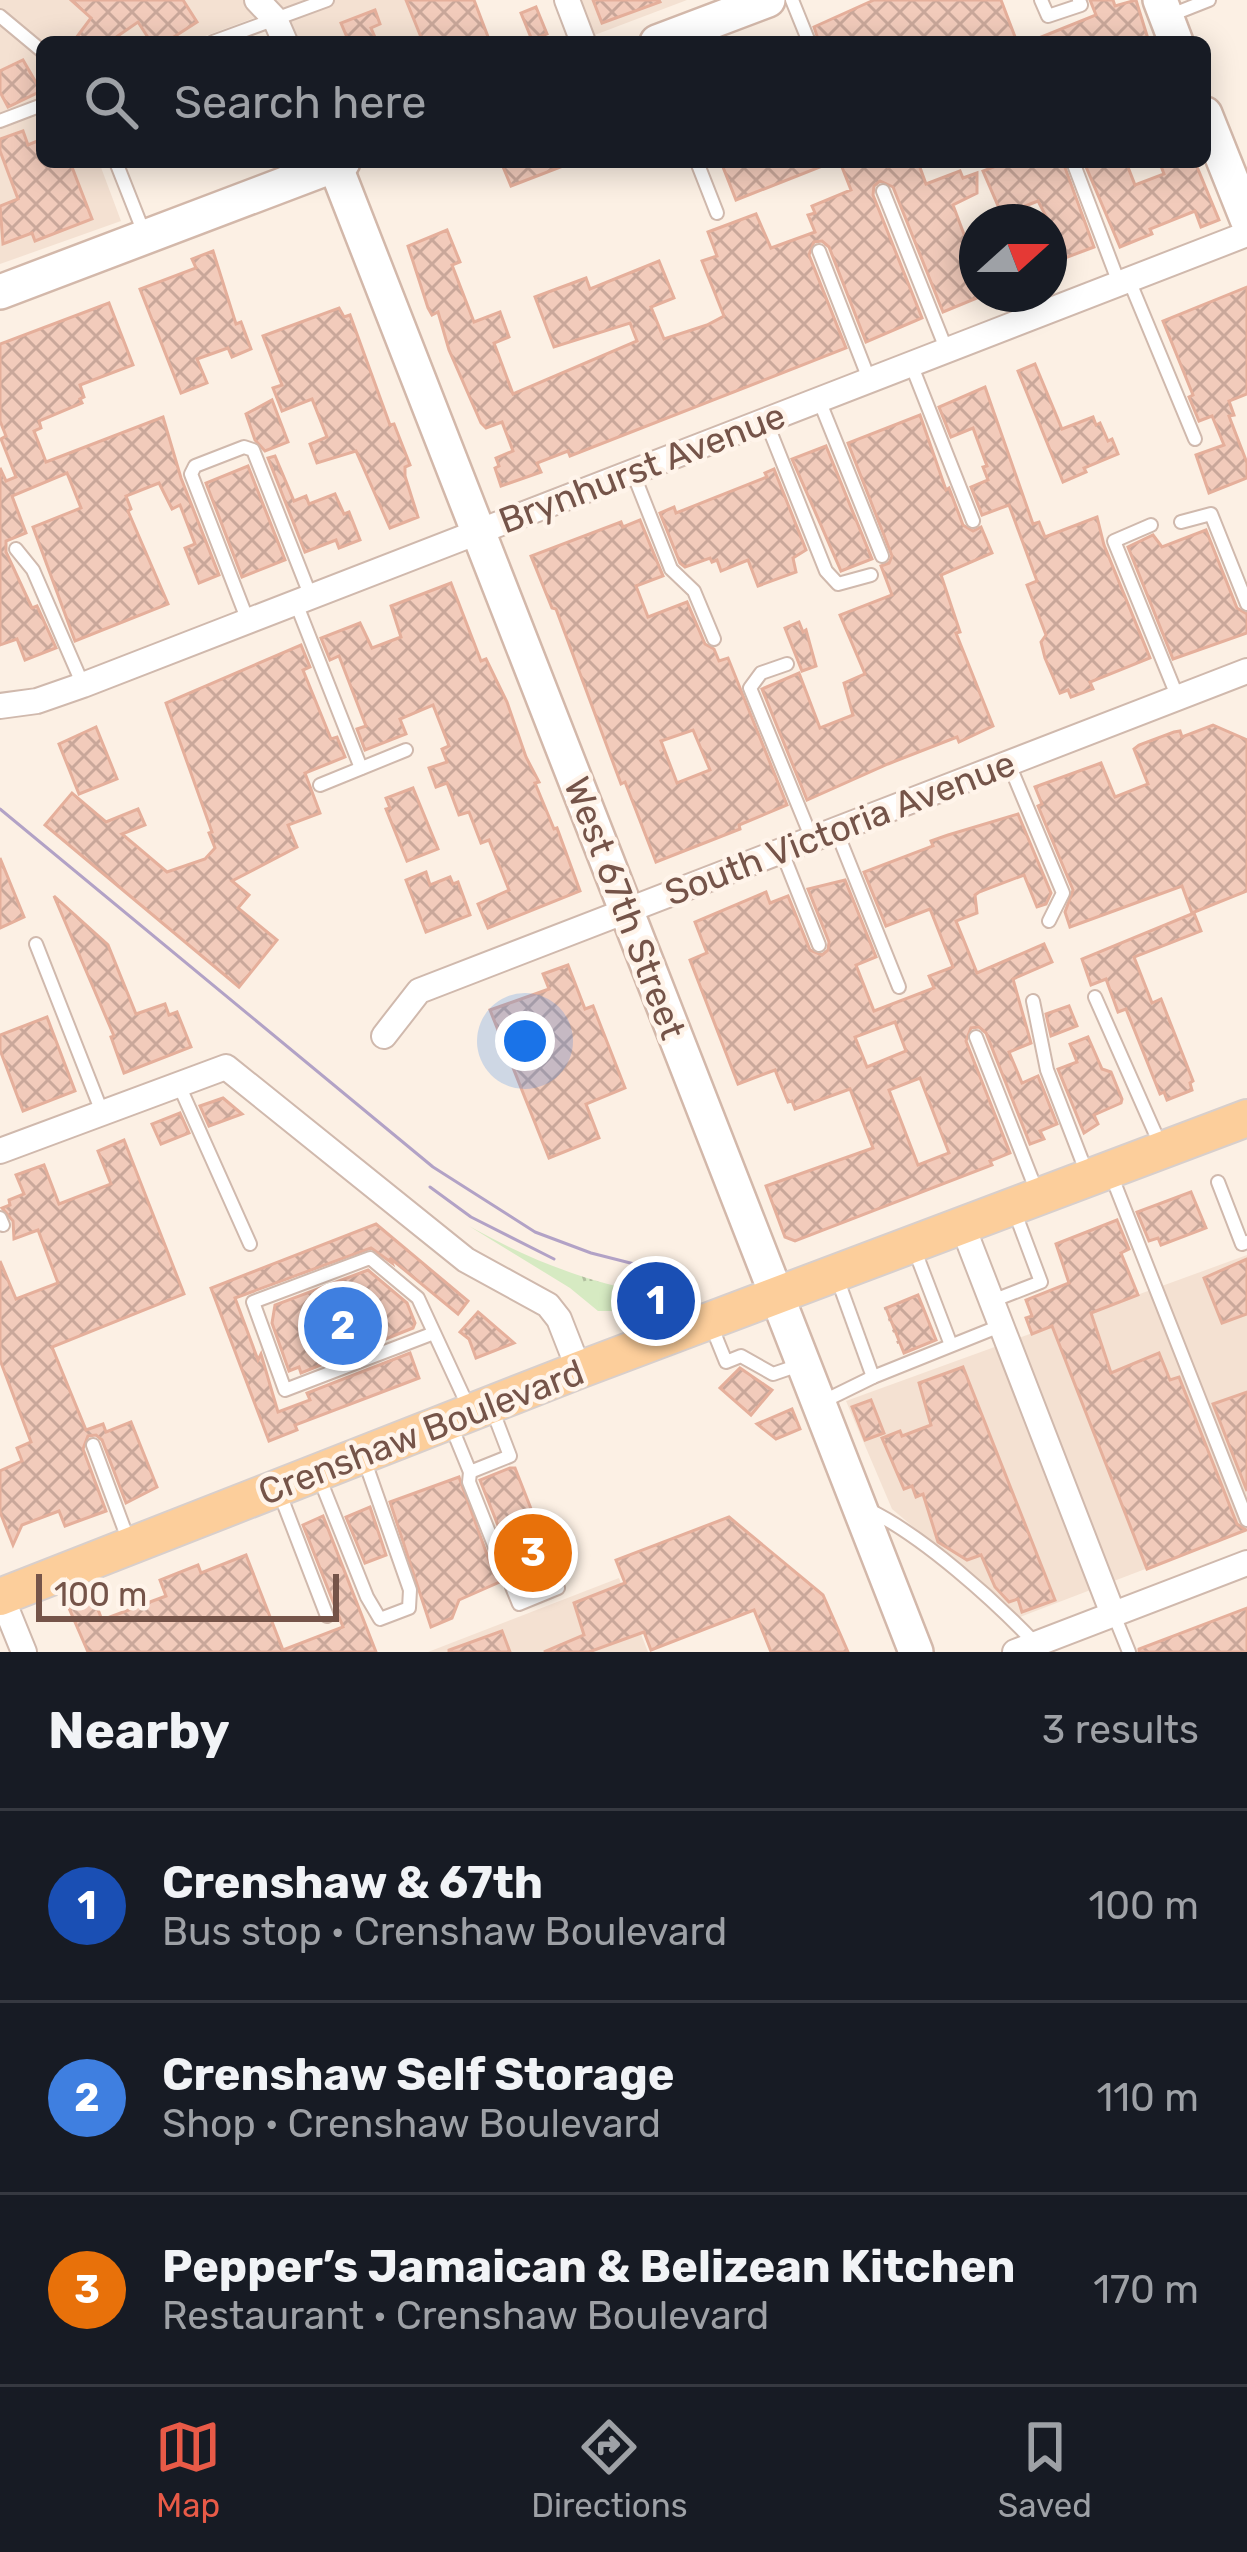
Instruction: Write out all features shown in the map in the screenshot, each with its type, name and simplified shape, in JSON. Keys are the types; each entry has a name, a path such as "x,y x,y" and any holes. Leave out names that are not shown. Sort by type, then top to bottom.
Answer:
{"main road":[{"name":"Crenshaw Boulevard","path":"0,1595 1247,1118"}],"street":[{"path":"257,0 280,31"},
{"path":"567,0 581,36"},
{"path":"673,36 768,0"},
{"path":"1211,129 1247,220"},
{"path":"0,292 324,168"},
{"name":"West 67th Street","path":"339,168 916,1652"},
{"name":"Brynhurst Avenue","path":"0,706 37,701 82,685 1247,234"},
{"name":"South Victoria Avenue","path":"384,1036 419,991 1247,671"},
{"name":"Brynhurst Avenue","path":"0,725 37,701"},
{"path":"0,1151 218,1067 238,1074 466,1260 548,1305 559,1319 580,1370"},
{"path":"963,1227 1113,1614"},
{"path":"1026,1648 1247,1563"},
{"path":"0,1595 24,1652"}],"lane":[{"path":"250,36 280,31 327,0"},
{"path":"793,0 807,36"},
{"path":"1041,0 1048,16 1081,4 1079,0"},
{"path":"1168,20 1209,0"},
{"path":"0,16 36,46"},
{"path":"0,121 36,107"},
{"path":"118,168 146,237"},
{"path":"699,168 717,213"},
{"path":"1076,168 1195,439"},
{"path":"883,191 947,350"},
{"path":"819,250 869,380"},
{"path":"911,364 973,521"},
{"path":"819,400 883,556"},
{"path":"766,421 826,571 838,584 871,575"},
{"path":"248,621 191,474 195,466 244,447 254,450 362,768"},
{"path":"633,472 671,569 694,591 714,639"},
{"path":"1181,522 1211,514 1247,604"},
{"path":"1151,525 1114,541 1178,698"},
{"path":"16,548 33,570 82,685"},
{"path":"787,664 761,674 750,688 899,987"},
{"path":"320,785 406,750"},
{"path":"1009,763 1063,893 1049,921"},
{"path":"781,850 819,945"},
{"path":"36,944 102,1112"},
{"path":"1095,997 1163,1151"},
{"path":"1033,1001 1047,1070 1099,1175 1247,1520"},
{"path":"819,1404 951,1345 1041,1282 1026,1203 976,1037"},
{"path":"178,1083 250,1244"},
{"path":"1218,1182 1242,1244 1247,1242"},
{"path":"913,1246 951,1345"},
{"path":"434,1333 285,1390 253,1302 370,1258 418,1298 434,1333 470,1413 510,1456 470,1472"},
{"path":"836,1274 873,1377"},
{"path":"709,1322 726,1362 741,1356 773,1374 803,1363"},
{"path":"470,1413 469,1482 505,1570"},
{"path":"93,1444 130,1546"},
{"path":"317,1473 380,1619 410,1608 410,1590 363,1455"},
{"path":"278,1488 327,1616"},
{"path":"857,1504 894,1522 1014,1621 1026,1648"},
{"path":"512,1587 519,1604 558,1588"},
{"path":"1113,1614 1129,1652"}],"path":[{"path":"884,1307 902,1351"}],"shaded area":[{"path":"0,0 447,0 462,36 296,36 284,7 205,36 36,36 36,168 101,168 121,221 0,264"},
{"path":"579,0 687,0 592,36"},
{"path":"1247,1255 1247,1530 1020,1617 892,1509 846,1401"},
{"path":"619,1578 648,1652 428,1652"}],"green space":[{"path":"469,1226 557,1267 650,1293 612,1311 598,1311 570,1288"}],"building":[{"path":"71,0 183,0 197,22 175,36 147,36 138,22 118,36 78,36 91,18"},
{"path":"406,0 474,0 488,36 421,36"},
{"path":"593,0 659,0 660,2 602,23"},
{"path":"874,0 1001,0 1015,36 817,36 814,27"},
{"path":"1090,0 1113,0 1115,6 1136,0 1147,36 1044,36 1096,15"},
{"path":"536,7 547,34 530,36 521,13"},
{"path":"375,10 380,24 371,28 374,36 346,36 341,23"},
{"path":"23,60 36,82 36,93 8,107 0,92 0,71"},
{"path":"23,131 28,145 36,142 36,168 72,168 92,219 35,241 32,233 3,244 0,206 18,199 0,139"},
{"path":"504,168 558,168 511,186"},
{"path":"723,168 817,168 736,200"},
{"path":"842,168 920,168 926,184 960,171 963,178 977,173 977,193 953,205 959,221 959,305 943,312 893,187 880,181 873,195 922,318 866,342 829,247 814,242 809,255 846,348 570,456 568,451 537,463 541,472 501,486 496,458 513,451 502,422 486,428 481,423 438,312 432,315 428,308 408,246 447,230 460,262 452,265 474,322 500,312 509,337 494,343 513,394 637,341 630,323 554,347 535,297 586,278 590,289 659,261 674,298 651,307 664,339 707,325 724,316 702,261 717,256 708,232 756,214 771,248 815,232 808,215 815,213 812,206 851,190"},
{"path":"1065,168 1094,247 1067,257 1067,204 997,204 983,171"},
{"path":"1087,168 1128,168 1135,185 1164,174 1162,168 1197,168 1219,220 1201,227 1195,211 1120,247"},
{"path":"213,251 236,324 241,322 251,349 232,357 228,348 197,359 207,383 181,393 140,289 196,268 192,259"},
{"path":"1247,287 1247,394 1229,401 1234,415 1229,416 1247,463 1247,478 1209,493 1196,455 1224,445 1212,416 1199,421 1163,321"},
{"path":"109,303 133,365 80,385 82,403 39,421 41,428 34,431 46,462 163,417 219,575 199,583 185,548 195,544 180,505 172,509 159,483 126,496 168,604 75,641 33,527 81,508 67,473 12,496 26,533 6,541 6,552 56,648 25,660 17,639 0,645 0,468 6,481 16,477 1,439 6,436 0,421 0,344"},
{"path":"339,308 344,317 350,315 390,425 394,424 410,465 405,467 405,476 418,517 390,528 356,451 317,463 310,444 327,437 312,399 282,411 273,388 282,385 263,336"},
{"path":"1035,364 1062,429 1093,417 1118,454 1063,482 1018,371"},
{"path":"985,387 1033,524 1039,522 1045,537 1097,517 1150,658 1090,682 1093,689 1071,697 1068,690 1060,693 1045,658 1041,642 1046,635 1027,585 1037,581 1009,505 982,515 971,487 988,480 983,467 987,466 973,428 951,437 939,407"},
{"path":"272,400 288,442 265,451 255,440 246,414"},
{"path":"920,415 963,525 973,531 981,527 992,553 941,575 960,632 956,633 993,726 807,800 762,689 799,673 820,728 853,715 844,683 865,674 840,615 892,595 881,566 892,556 848,443"},
{"path":"826,446 872,559 841,571 792,459"},
{"path":"275,456 294,501 306,496 309,504 335,494 344,514 349,512 360,540 339,548 336,540 305,552 268,458"},
{"path":"248,466 285,560 242,577 206,483"},
{"path":"774,469 806,550 793,558 796,572 758,586 748,560 721,571 717,560 710,558 685,567 680,563 660,513 674,507 676,513 767,477 765,473"},
{"path":"640,520 663,576 636,586 648,617 687,602 705,644 714,649 719,661 728,658 787,805 656,862 531,556 621,522 623,527","holes":["693,730 710,770 677,783 661,741"]},
{"path":"1206,530 1237,608 1247,614 1247,633 1173,659 1128,547 1153,535 1162,547"},
{"path":"451,583 481,661 486,659 507,702 580,891 488,928 478,904 509,890 489,840 481,843 469,812 459,815 447,783 436,787 429,768 447,762 442,749 449,746 433,705 400,719 406,734 365,750 357,729 366,726 339,656 330,660 321,638 360,623 372,648 401,637 391,606"},
{"path":"799,622 806,630 816,666 802,671 785,628"},
{"path":"301,645 310,667 303,670 331,739 337,737 345,757 305,773 320,813 288,825 297,847 232,881 249,895 238,908 277,940 239,987 45,825 72,793 106,822 138,809 145,825 122,834 167,872 205,859 215,848 212,832 166,703"},
{"path":"1213,725 1247,740 1247,891 1192,913 1182,886 1070,927 1065,912 1073,890 1038,806 1042,804 1035,787 1101,763 1115,797 1148,784 1134,749 1139,745"},
{"path":"96,727 117,779 79,794 59,744"},
{"path":"413,788 438,849 407,861 386,798"},
{"path":"1018,814 1051,893 1046,904 1037,907 1024,875 979,892 975,895 977,913 956,921 977,973 1044,944 1052,962 1013,979 1031,1043 1009,1052 1022,1083 1038,1076 1057,1124 1040,1131 1044,1139 1030,1144 986,1033 971,1028 966,1041 1010,1153 990,1161 992,1165 795,1241 785,1237 766,1186 873,1148 850,1089 795,1109 775,1070 738,1084 690,960 707,953 695,922 766,892 770,903 788,896 810,950 822,955 829,942 808,889 845,880 876,957 856,965 874,1011 934,988 929,976 953,967 930,909 886,926 864,872 933,846 931,841","holes":["895,1022 906,1051 867,1067 855,1037","920,1078 949,1153 918,1165 889,1090"]},
{"path":"0,858 24,917 0,928"},
{"path":"426,872 430,885 450,877 453,884 458,882 470,915 426,932 406,880"},
{"path":"54,896 108,945 136,1014 165,1004 169,1015 177,1012 191,1047 124,1073 114,1036"},
{"path":"1194,913 1201,931 1134,957 1152,1003 1161,999 1193,1081 1192,1090 1167,1100 1164,1092 1160,1094 1126,1009 1118,1012 1106,979 1091,985 1082,959"},
{"path":"568,965 585,1009 593,1006 625,1088 586,1104 599,1138 549,1158 490,1010 549,989 543,974"},
{"path":"1069,1006 1077,1026 1051,1036 1046,1014"},
{"path":"47,1017 75,1091 23,1111 0,1050 0,1035"},
{"path":"1088,1037 1122,1099 1094,1115 1098,1124 1084,1133 1058,1069 1077,1062 1070,1044"},
{"path":"223,1098 242,1114 209,1126 200,1106"},
{"path":"180,1113 189,1133 161,1144 152,1124"},
{"path":"124,1140 184,1294 52,1347 86,1430 103,1424 106,1432 131,1422 157,1487 126,1503 102,1440 88,1436 83,1449 106,1511 65,1526 59,1511 22,1525 13,1545 0,1512 0,1471 22,1461 17,1448 31,1442 0,1360 0,1261 16,1299 58,1283 38,1230 14,1239 13,1221 2,1208 24,1194 16,1175 44,1165 59,1204 111,1184 98,1151"},
{"path":"1191,1192 1206,1228 1161,1245 1158,1238 1149,1241 1137,1212"},
{"path":"1117,1220 1129,1249 1121,1253 1138,1295 1091,1313 1111,1373 1159,1353 1170,1380 1179,1377 1237,1524 1246,1530 1147,1569 1052,1326 1032,1334 1026,1318 1032,1316 1026,1300 1069,1283 1056,1244"},
{"path":"376,1224 468,1301 458,1314 371,1248 235,1298 258,1360 261,1354 278,1412 310,1400 307,1393 410,1353 419,1378 295,1425 297,1430 269,1441 211,1288"},
{"path":"1247,1259 1247,1314 1222,1323 1204,1278"},
{"path":"368,1270 407,1303 413,1328 301,1373 299,1367 289,1371 272,1323 275,1305"},
{"path":"918,1295 936,1340 904,1353 886,1308"},
{"path":"478,1312 514,1343 476,1358 469,1339 460,1332"},
{"path":"963,1367 1055,1600 1022,1612 1018,1599 1009,1602 995,1587 981,1555 967,1560 938,1542 923,1494 916,1497 912,1486 904,1489 882,1438 931,1425 919,1383"},
{"path":"740,1368 772,1390 751,1415 720,1388"},
{"path":"1247,1392 1247,1491 1213,1404"},
{"path":"871,1400 884,1433 865,1440 852,1407"},
{"path":"792,1409 800,1429 776,1439 757,1424"},
{"path":"515,1468 555,1570 524,1590 512,1577 514,1566 480,1480"},
{"path":"459,1477 494,1574 504,1580 459,1600 452,1618 431,1627 390,1502"},
{"path":"370,1507 386,1555 365,1563 346,1517"},
{"path":"323,1516 376,1652 88,1652 69,1608 94,1599 102,1620 166,1596 160,1580 198,1565 201,1573 246,1555 283,1650 343,1627 303,1525"},
{"path":"729,1517 823,1595 848,1652 771,1652 754,1610 651,1650 644,1632 589,1652 544,1652 584,1635 574,1603 625,1583 616,1560"},
{"path":"1247,1608 1247,1652 1139,1652 1139,1649"},
{"path":"502,1631 510,1652 449,1652 449,1650"}],"tram line":[{"path":"0,809 433,1167 535,1232 654,1269"},
{"path":"430,1187 471,1217 554,1259"}],"place":[{"name":"Crenshaw & 67th","path":"656,1301"},
{"name":"Crenshaw Self Storage","path":"343,1326"},
{"name":"Pepper’s Jamaican & Belizean Kitchen","path":"533,1553"}]}
